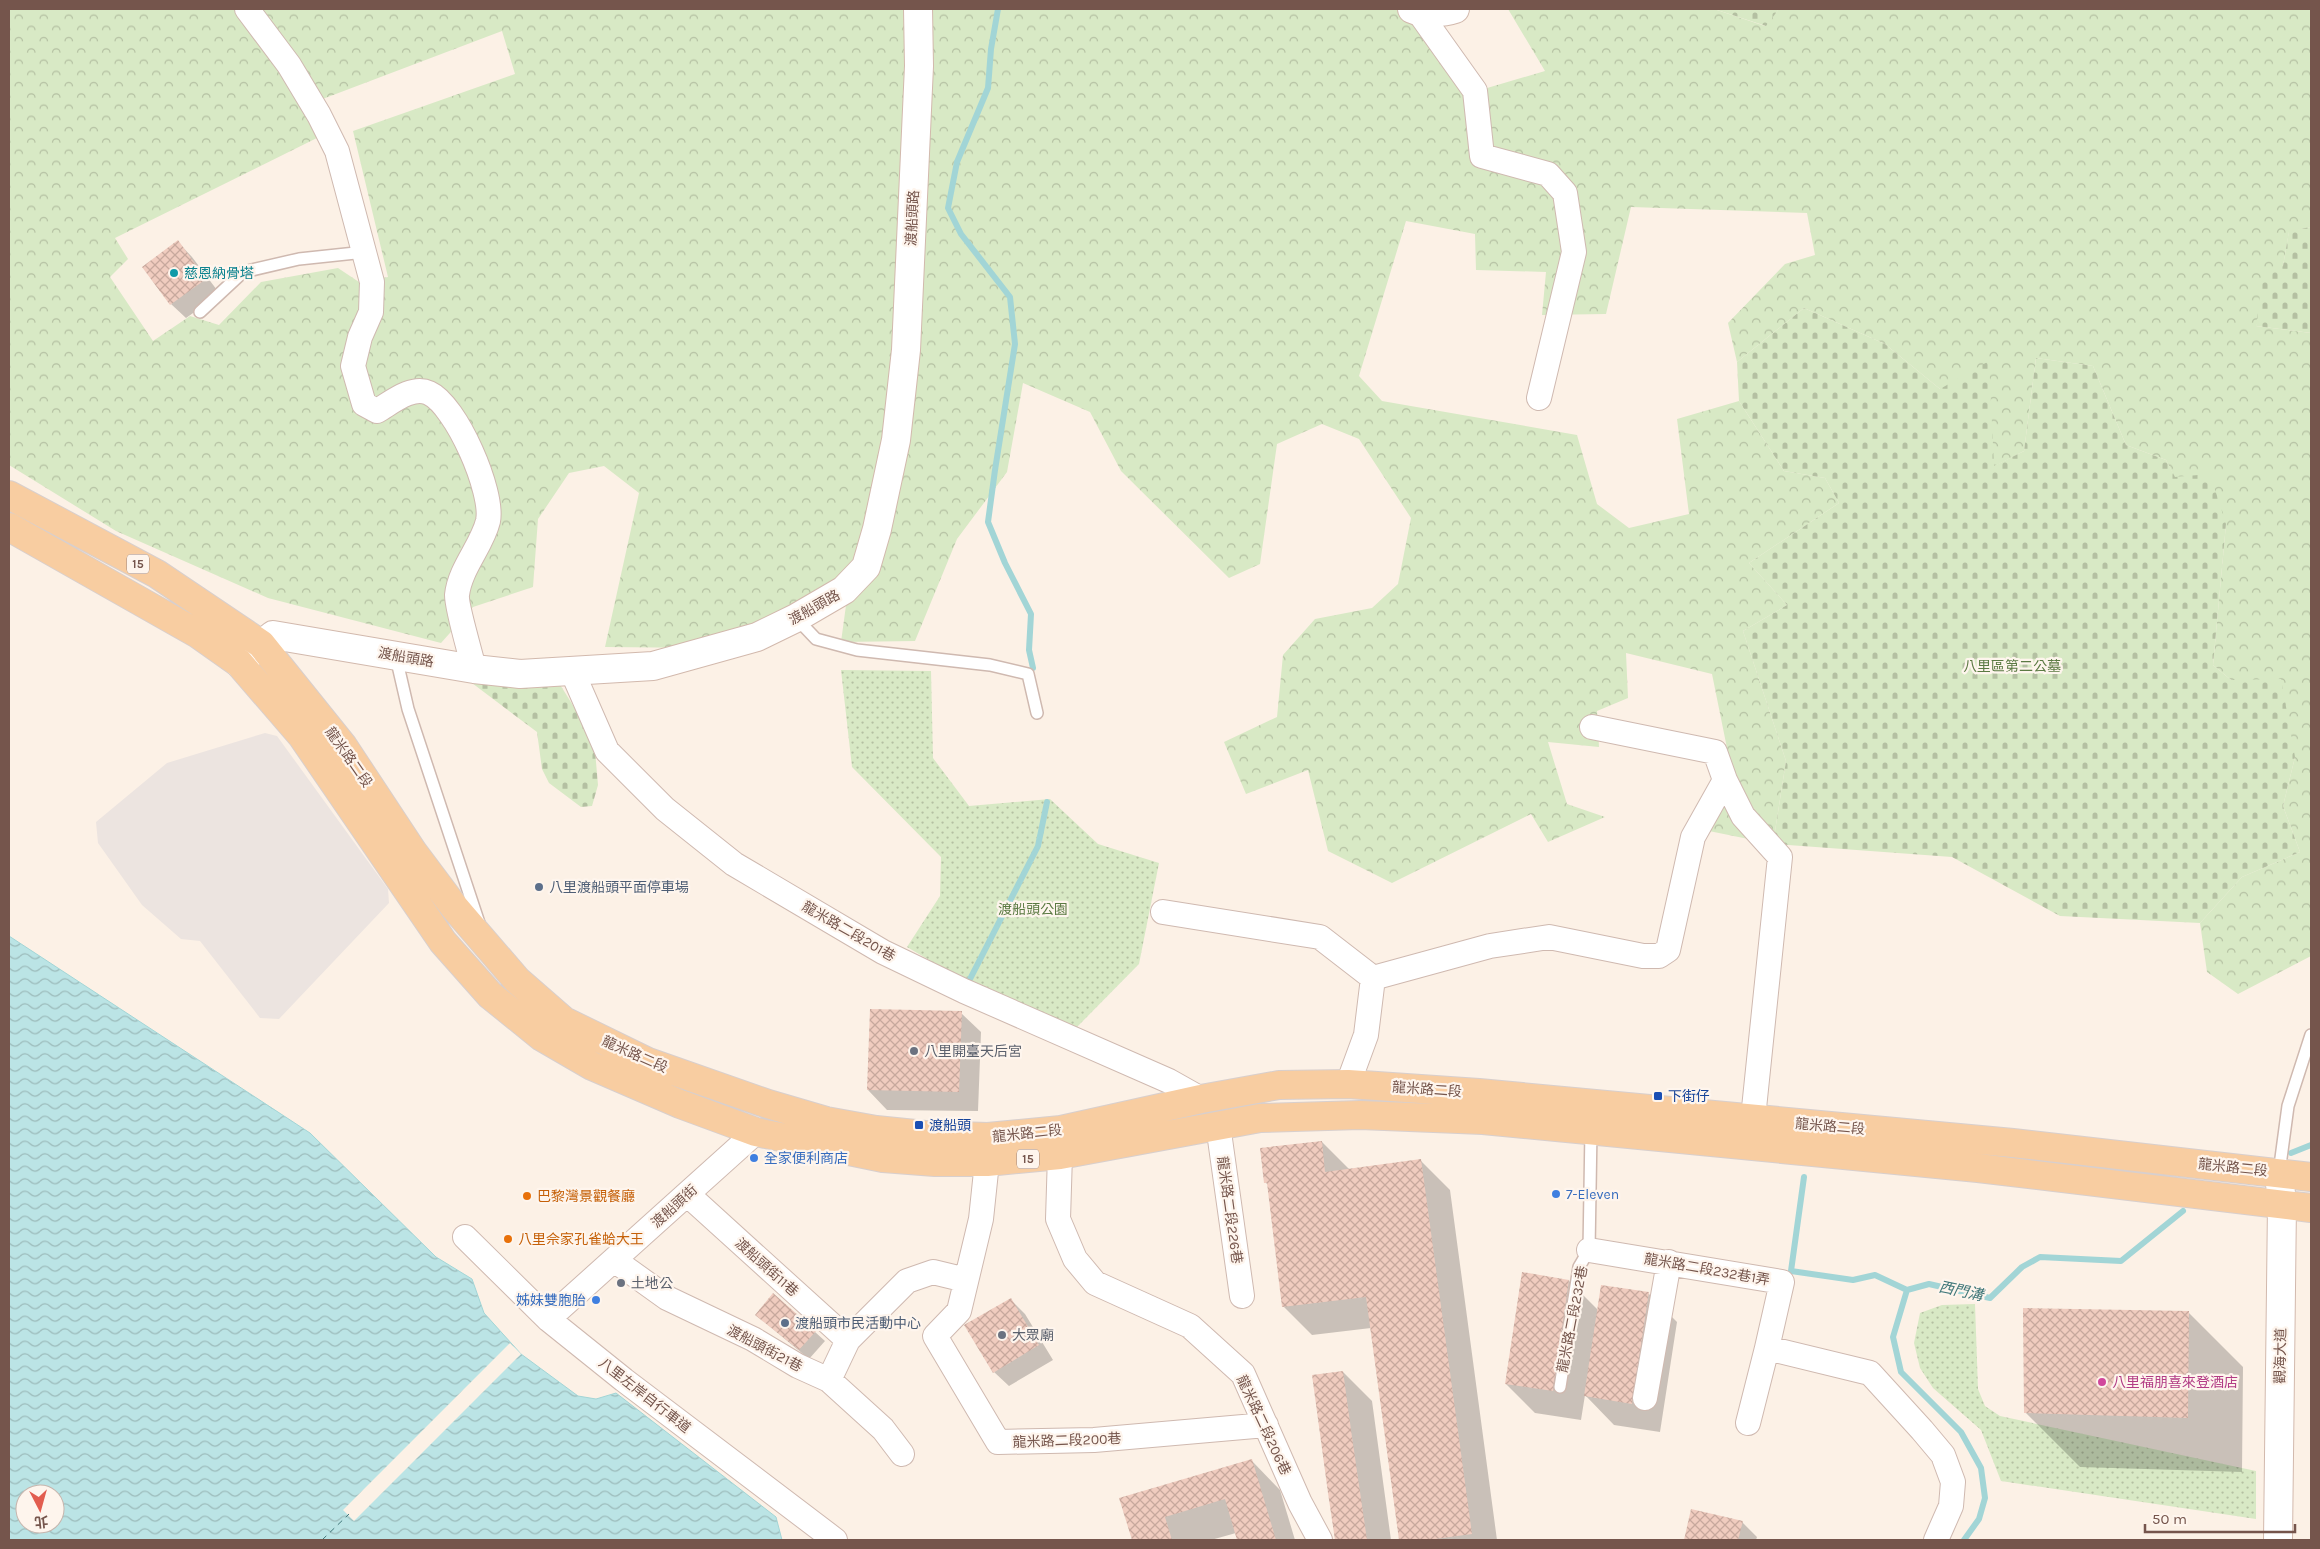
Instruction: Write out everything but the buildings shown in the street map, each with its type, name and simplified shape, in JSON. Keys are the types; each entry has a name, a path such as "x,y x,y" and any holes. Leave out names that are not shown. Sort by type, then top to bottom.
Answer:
{"main road":[{"name":"龍米路二段","path":"9,495 157,574 261,644 342,746 413,852 455,908 517,980 564,1021 648,1062 768,1104 826,1121 876,1130 926,1135 988,1137 1061,1130 1201,1099 1279,1085 1348,1084 1978,1168 2282,1204"},
{"name":"龍米路二段","path":"9,527 198,634 239,663 302,736 437,934 490,995 542,1037 592,1066 680,1104 756,1132 883,1158 935,1162 987,1162 1060,1155 1260,1118 1360,1115 1482,1120 1593,1117 1753,1118 2279,1172"},
{"path":"1201,1099 1218,1125"},
{"path":"1978,1168 1979,1140"},
{"name":"15","path":"2279,1172 2311,1177"},
{"name":"15","path":"2282,1204 2311,1208"}],"street":[{"path":"247,9 289,65 319,114 333,144 365,252 372,282 371,312 360,337 353,366 364,404 377,411 413,391 428,393 447,407 476,461 485,490 488,519 464,574 457,596 474,669"},
{"name":"渡船頭路","path":"239,663 273,635 474,669 520,674 653,666 757,637 796,618 844,590 866,567 877,529 896,440 906,350 919,66 918,9"},
{"path":"1415,10 1448,12 1455,9"},
{"path":"1415,10 1476,91 1482,156 1548,174 1564,193 1574,252 1539,398"},
{"name":"龍米路二段201巷","path":"572,671 607,751 665,809 734,864 883,952 964,992 1169,1081 1201,1099"},
{"path":"1592,727 1715,752 1725,780 1743,816 1780,857 1753,1118"},
{"path":"1372,978 1490,946 1549,937 1642,956 1659,956 1668,950 1693,837 1725,780"},
{"path":"1162,912 1320,937 1372,978"},
{"path":"1348,1084 1366,1035 1372,978"},
{"name":"龍米路二段226巷","path":"1218,1125 1242,1296"},
{"name":"渡船頭街","path":"548,1319 756,1132"},
{"name":"龍米路二段206巷","path":"1060,1155 1058,1219 1075,1259 1095,1283 1190,1326 1243,1374 1300,1503 1320,1540"},
{"name":"龍米路二段200巷","path":"987,1162 981,1219 959,1311 935,1336 998,1442 1094,1440 1266,1426"},
{"name":"觀海大道","path":"2278,1540 2282,1204 2279,1172"},
{"name":"渡船頭街11巷","path":"687,1194 848,1340"},
{"name":"八里左岸自行車道","path":"465,1237 548,1319 624,1380 835,1540"},
{"name":"龍米路二段232巷1弄","path":"1589,1250 1782,1282 1767,1348"},
{"name":"渡船頭街21巷","path":"614,1260 667,1298 752,1339 798,1366 829,1380 883,1429 902,1454"},
{"path":"1645,1398 1669,1262"},
{"path":"829,1380 848,1340 907,1281 933,1272 966,1280"},
{"path":"1748,1424 1767,1348 1870,1373 1943,1455 1953,1482 1951,1506 1936,1540"}],"lane":[{"path":"200,312 243,272 299,259 365,252"},
{"path":"796,618 816,639 858,650 990,665 1028,674 1037,713"},
{"path":"395,655 408,709 457,852 485,943"},
{"path":"2279,1172 2288,1106 2311,1035"},
{"name":"龍米路二段232巷","path":"1560,1387 1579,1268 1589,1250 1593,1117"}],"shaded area":[{"path":"265,733 277,736 388,889 389,903 279,1019 260,1018 200,941 181,939 142,905 98,843 96,822 167,763"}],"green space":[{"path":"9,9 1433,9 1477,91 1545,71 1508,9 1714,9 1765,26 1779,9 2311,9 2311,227 2289,232 2283,266 2256,326 2311,333 2311,956 2238,994 2207,972 2200,923 2242,877 2300,852 2283,806 2295,757 2231,680 2213,665 2226,524 2175,478 2166,460 2126,445 2093,366 2036,358 2024,451 1993,467 1940,389 1885,344 1804,308 1737,362 1728,323 1785,264 1815,255 1807,213 1631,207 1606,314 1542,315 1546,272 1476,270 1475,234 1406,221 1359,376 1382,401 1577,435 1597,504 1629,528 1689,514 1677,419 1739,401 1784,471 1825,478 1839,503 1749,563 1787,605 1743,631 1786,761 1773,844 1709,831 1729,758 1712,674 1626,653 1628,698 1597,711 1599,747 1548,742 1567,804 1605,817 1548,842 1531,814 1392,883 1328,851 1308,770 1246,794 1224,742 1277,717 1283,655 1315,619 1372,608 1398,584 1411,518 1359,439 1322,424 1277,444 1260,564 1229,578 1121,471 1090,412 1023,383 1007,472 957,539 915,641 841,642 850,576 711,648 605,647 639,493 604,466 569,473 538,519 533,587 473,607 441,643 268,598 116,531 9,465","holes":["502,31 515,74 353,131 388,277 359,282 338,268 261,282 219,325 190,316 153,341 110,277 128,259 115,238 329,132 320,100"]},
{"path":"1714,9 1779,9 1766,26"},
{"path":"2311,227 2311,333 2256,326 2262,279 2283,266 2289,231"},
{"name":"八里區第二公墓","path":"1804,308 1885,344 1940,389 1989,361 1994,466 2024,451 2036,358 2093,366 2126,445 2166,460 2175,477 2210,474 2226,524 2213,665 2231,680 2281,679 2295,757 2283,806 2300,852 2242,877 2200,923 2060,916 1952,857 1773,844 1786,761 1743,631 1787,605 1749,563 1839,503 1825,478 1784,471 1739,401 1737,362"},
{"name":"渡船頭公園","path":"841,670 931,671 933,758 969,806 1050,799 1098,844 1159,863 1139,964 1077,1027 963,980 907,947 940,896 941,857 852,767"},
{"path":"468,680 559,683 594,739 598,785 592,806 581,807 549,783 542,769 537,732"},
{"path":"1975,1304 1978,1389 1985,1406 2000,1416 2256,1471 2256,1519 2001,1481 1981,1430 1933,1388 1920,1368 1914,1343 1920,1313 1942,1305"}],"water":[{"path":"9,936 310,1133 436,1257 472,1279 484,1313 521,1354 578,1396 596,1399 616,1393 776,1517 782,1540 9,1540"}],"pier":[{"path":"510,1343 521,1354 354,1521 343,1510"}],"waterway":[{"path":"998,9 991,49 988,88 957,162 948,208 961,234 1010,297 1015,344 988,522 1005,563 1031,614 1029,650 1033,668"},
{"path":"968,983 1038,846 1047,802"},
{"name":"西門溝","path":"2291,1153 2311,1145"},
{"path":"1804,1177 1791,1271 1853,1280 1875,1275 1907,1290"},
{"name":"西門溝","path":"1964,1540 1979,1519 1985,1498 1981,1468 1961,1432 1901,1372 1893,1337 1907,1290 1929,1284 1990,1298 2022,1267 2040,1257 2121,1261 2183,1211"}],"ferry route":[{"path":"322,1540 349,1514"}],"place":[{"name":"慈恩納骨塔","path":"174,273"},
{"name":"八里渡船頭平面停車場","path":"539,887"},
{"name":"八里開臺天后宮","path":"914,1051"},
{"name":"下街仔","path":"1658,1096"},
{"name":"渡船頭","path":"919,1125"},
{"name":"全家便利商店","path":"754,1158"},
{"name":"7-Eleven","path":"1556,1194"},
{"name":"巴黎灣景觀餐廳","path":"527,1196"},
{"name":"八里佘家孔雀蛤大王","path":"508,1239"},
{"name":"土地公","path":"621,1283"},
{"name":"姊妹雙胞胎","path":"596,1300"},
{"name":"渡船頭市民活動中心","path":"785,1323"},
{"name":"大眾廟","path":"1002,1335"},
{"name":"八里福朋喜來登酒店","path":"2102,1382"}]}
